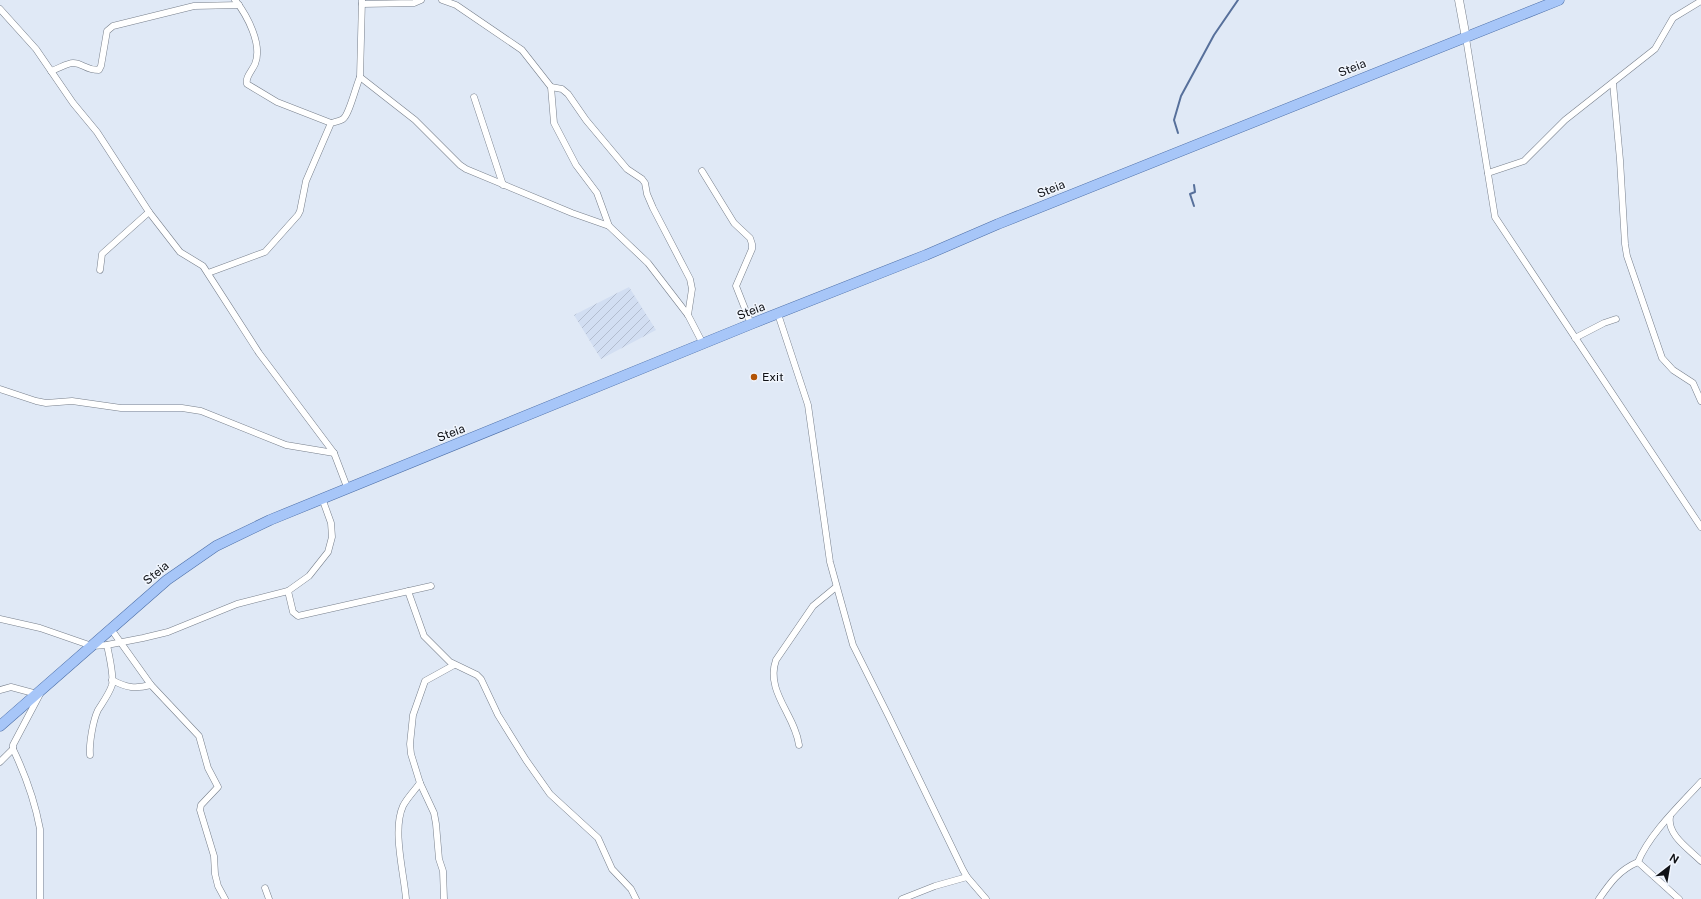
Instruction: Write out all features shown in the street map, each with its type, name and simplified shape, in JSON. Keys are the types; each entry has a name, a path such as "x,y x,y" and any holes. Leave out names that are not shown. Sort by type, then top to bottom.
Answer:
{"main road":[{"name":"Steia","path":"0,726 167,580 211,550 270,520 347,487 477,437 751,324 926,255 998,224 1466,38 1542,4 1559,0"}],"street":[{"path":"52,71 71,63 79,64 90,70 99,70 107,32 113,26 194,6 237,2 251,28 256,43 257,60 247,78 247,84 277,102 331,123 342,120 347,115 360,77 362,2 414,3 421,0"},
{"path":"442,0 456,5 526,53 551,87 554,123 576,165 597,193 609,226"},
{"path":"1459,0 1495,217 1701,527"},
{"path":"1488,173 1524,161 1565,120 1656,49 1673,18 1701,2"},
{"path":"0,9 21,30 52,71 73,103 97,132 149,212 180,252 200,263 208,273 259,353 334,453 347,487"},
{"path":"360,77 415,120 460,165 503,185 572,213 609,226 648,263 688,316 703,344"},
{"path":"1613,83 1620,160 1624,244 1627,256 1662,358 1673,370 1693,383 1701,401"},
{"path":"551,87 565,91 586,120 627,169 642,179 653,208 690,279 692,289 688,316"},
{"path":"474,97 503,185"},
{"path":"208,273 265,252 298,215 306,180 331,123"},
{"path":"702,171 734,223 745,232 752,244 752,249 736,286 751,324"},
{"path":"100,270 102,254 149,212"},
{"path":"778,314 808,406 830,562 857,655 890,717 967,877 986,899"},
{"path":"1575,338 1604,323 1616,319"},
{"path":"0,389 46,403 72,401 121,408 182,408 201,411 286,445 334,453"},
{"path":"0,619 40,628 92,646 107,645 168,632 237,604 288,591 309,576 328,552 332,537 331,523 322,498"},
{"path":"288,591 293,612 298,616 431,586"},
{"path":"799,745 798,739 783,709 774,682 773,669 776,660 813,606 836,586"},
{"path":"408,590 424,636 454,665 477,675 481,679 498,715 537,777 550,794 598,838 612,869 631,889 636,899"},
{"path":"111,629 122,642 151,685 199,736 208,768 217,783 216,790 201,805 200,810 214,856 215,874 218,886 225,899"},
{"path":"90,755 89,750 98,711 111,686 112,680 107,645"},
{"path":"444,899 443,871 439,859 434,813 420,783 411,754 410,744 413,715 425,680 454,665"},
{"path":"112,680 121,685 133,688 151,685"},
{"path":"0,690 11,686 40,691 13,742 13,749 23,770 40,830 40,899"},
{"path":"0,762 13,749"},
{"path":"1599,899 1610,882 1620,872 1638,862 1644,849 1671,815 1701,782"},
{"path":"406,899 401,863 400,822 404,805 420,783"},
{"path":"1671,815 1669,825 1672,832 1701,861"},
{"path":"1638,862 1679,899"},
{"path":"902,899 935,886 967,877"},
{"path":"265,888 269,899"}],"shaded area":[{"path":"629,287 656,330 601,359 574,315"}],"waterway":[{"path":"1178,133 1174,120 1181,96 1214,35 1238,0"},
{"path":"1194,185 1195,192 1190,194 1194,206"}],"place":[{"name":"Exit","path":"754,377"}]}
